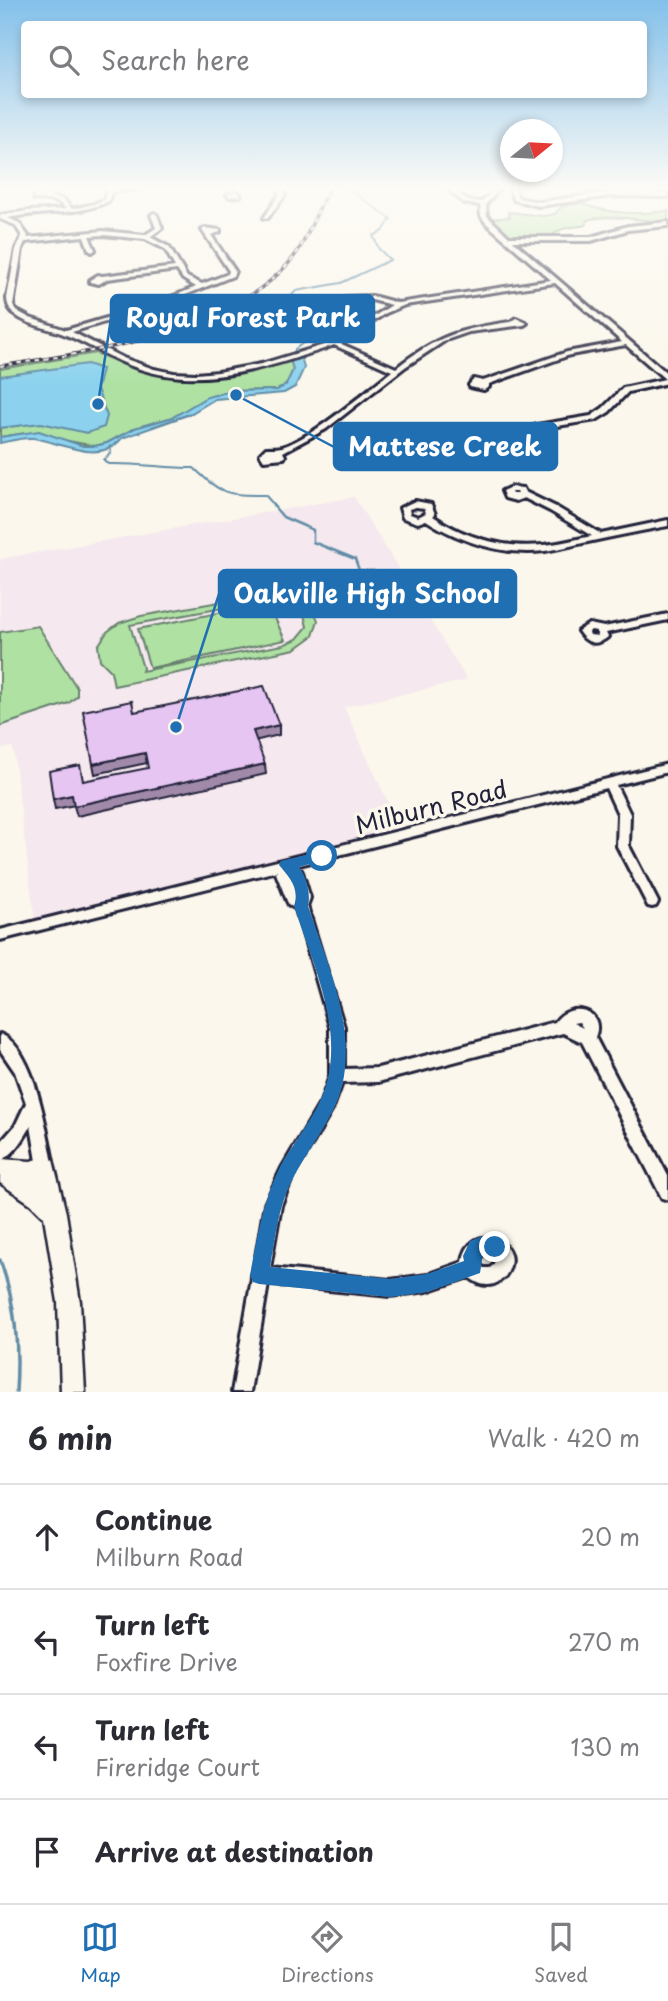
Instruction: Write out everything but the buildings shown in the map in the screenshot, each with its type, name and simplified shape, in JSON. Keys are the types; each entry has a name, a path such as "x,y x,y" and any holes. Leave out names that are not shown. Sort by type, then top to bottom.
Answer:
{"main road":[{"path":"0,1170 31,1171 46,1167 69,1302 73,1392"},
{"path":"0,1170 38,1197 54,1213"}],"street":[{"path":"18,254 10,306 17,314 66,332 135,366 182,376 218,374 334,343 377,314 397,305 422,299 556,281"},
{"path":"170,254 186,280 202,287"},
{"path":"66,332 153,306 231,275 232,271 221,254"},
{"path":"524,254 668,379"},
{"path":"102,278 178,268"},
{"path":"0,295 11,294"},
{"path":"347,299 372,298 397,305"},
{"path":"280,452 320,431 444,339 475,330 512,324"},
{"path":"334,343 398,371"},
{"path":"485,383 557,358 630,345"},
{"path":"511,436 537,427 593,418 606,410 626,390 668,379"},
{"path":"523,494 600,537"},
{"path":"428,517 453,533 468,538 525,549 668,523"},
{"path":"602,631 668,617"},
{"name":"Milburn Road","path":"0,934 286,866 668,768"},
{"path":"609,782 624,814 623,846 652,902"},
{"path":"241,1392 272,1204 287,1172 327,1105 337,1076 338,1027 301,906 293,901 282,873 286,866"},
{"path":"337,1076 378,1075 560,1026 587,1037 668,1192"},
{"path":"0,1040 19,1063 33,1104 46,1167"},
{"path":"0,1153 12,1143 24,1126 33,1104"},
{"path":"259,1275 390,1288 427,1283 473,1267"}],"shaded area":[{"path":"354,497 467,680 344,707 401,831 35,922 13,747 0,749 0,559"}],"green space":[{"path":"96,353 138,369 182,378 221,377 286,360 291,362 293,370 286,385 277,390 231,391 173,417 135,428 107,443 95,446 26,433 0,437 0,369"},
{"path":"275,592 306,603 318,620 313,636 295,649 114,686 111,671 100,660 98,646 107,632 119,623 141,616","holes":["272,599 291,603 304,614 307,627 297,639 283,645 142,671 130,625"]},
{"path":"268,603 285,640 150,668 138,629"},
{"path":"38,626 77,688 77,696 69,703 0,726 0,632"}],"water":[{"path":"301,356 304,368 295,387 284,393 215,399 190,414 122,438 113,446 102,450 80,450 33,438 0,443 0,437 39,431 83,446 107,443 135,428 173,417 207,397 231,391 277,390 286,385 293,370 291,362 286,360"},
{"path":"87,364 102,369 97,389 107,416 104,427 87,433 41,423 0,428 0,376"}],"waterway":[{"path":"294,355 295,349 311,337 304,325 287,313 286,301 296,291 341,283 390,260 384,254"},
{"path":"152,427 192,413"},
{"path":"110,446 111,452 104,460 108,464 194,468 211,484 225,492 265,495 274,505"},
{"path":"272,504 283,517 313,530 313,542 355,559 359,570 375,571 397,586 428,585 504,604"},
{"path":"0,1260 10,1293 15,1325 16,1392"}],"railway":[{"path":"0,366 114,346 154,337 192,324 228,309 260,289 296,254"}],"place":[{"name":"Mattese Creek","path":"236,395"},
{"name":"Royal Forest Park","path":"98,404"},
{"name":"Oakville High School","path":"176,727"}],"route":[{"path":"322,856 286,865 296,872 303,898 301,906 338,1027 337,1076 327,1105 287,1172 272,1204 259,1275 366,1288 390,1288 427,1283 473,1267 472,1256 477,1248 486,1244 495,1247"}]}
